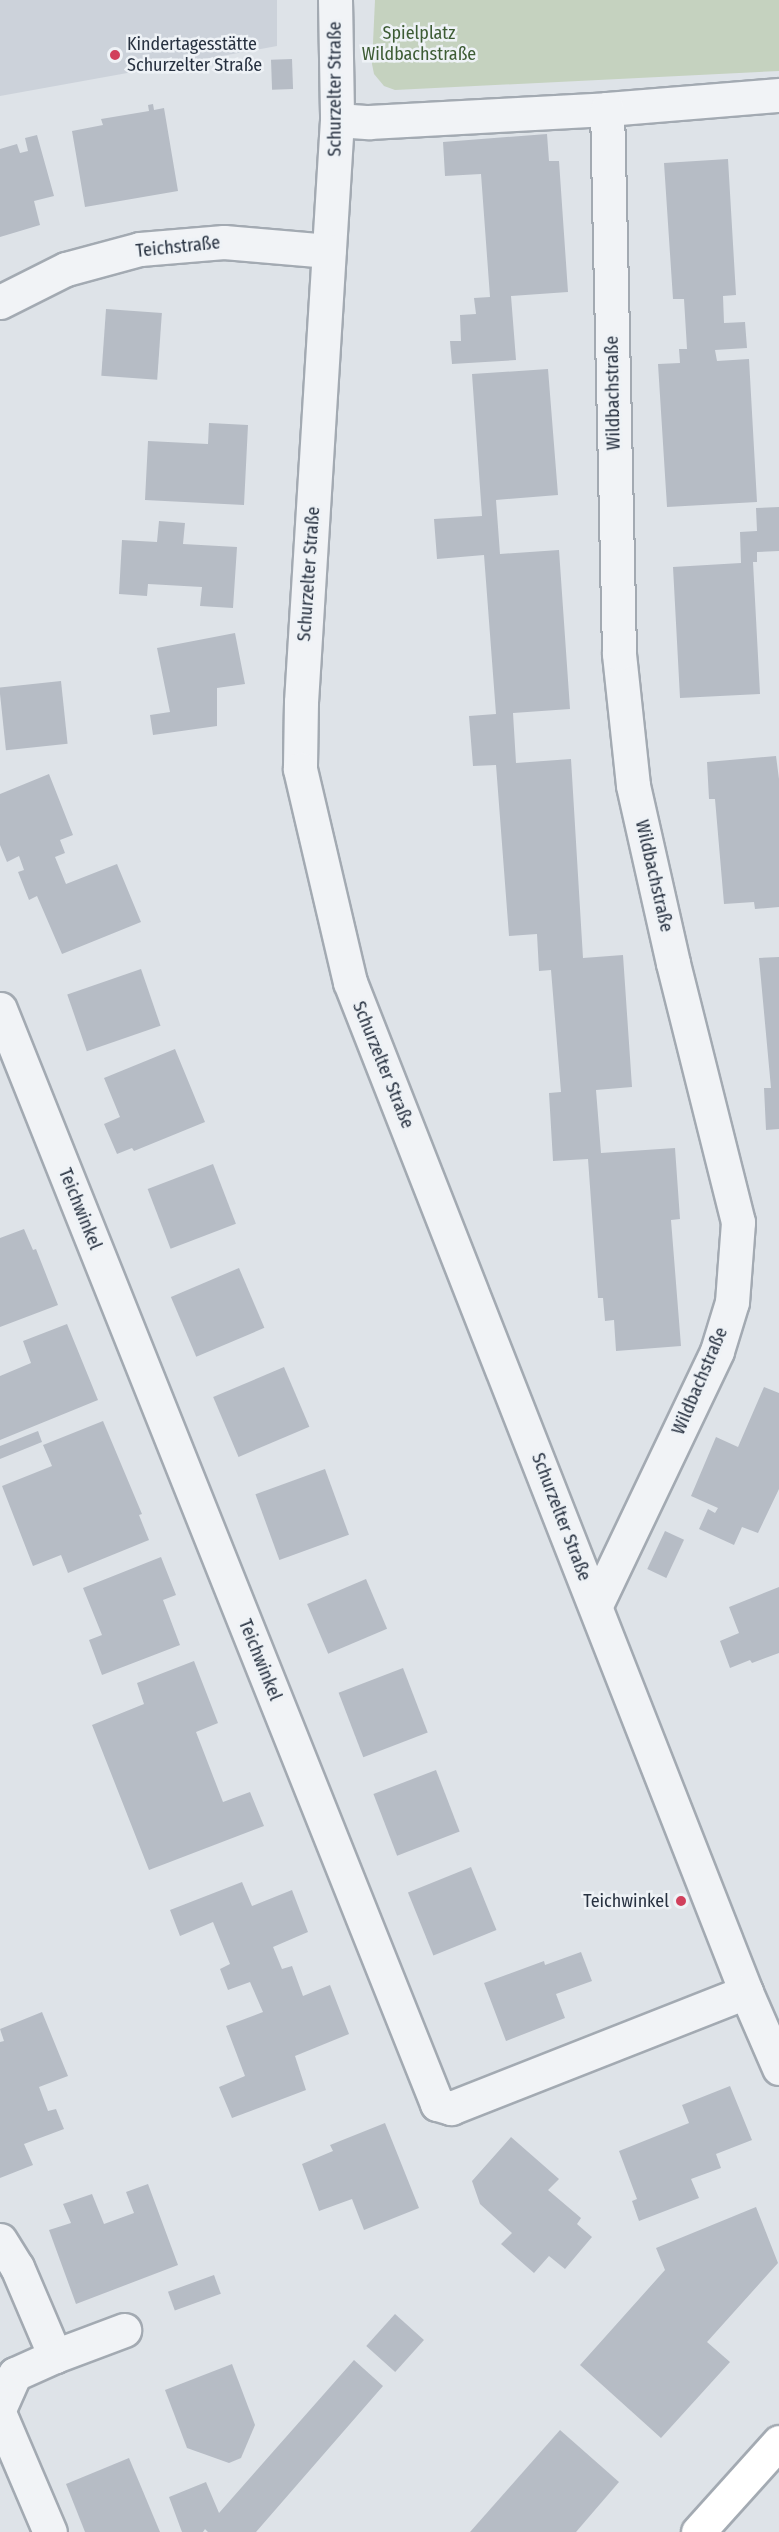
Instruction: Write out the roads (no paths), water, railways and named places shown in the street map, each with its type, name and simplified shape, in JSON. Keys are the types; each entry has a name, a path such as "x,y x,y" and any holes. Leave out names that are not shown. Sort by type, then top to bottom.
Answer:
{"main road":[{"path":"698,2532 779,2442"}],"street":[{"name":"Schurzelter Straße","path":"335,0 338,120 301,702 300,770 350,982 746,1992 779,2068"},
{"path":"338,120 369,122 607,109 779,95"},
{"name":"Wildbachstraße","path":"596,1605 717,1351 732,1302 738,1222 676,975 633,785 619,653 607,109"},
{"name":"Teichstraße","path":"0,302 66,269 140,249 224,242 329,251"},
{"name":"Teichwinkel","path":"0,1009 437,2104 451,2108 746,1992"},
{"path":"0,2240 17,2267 55,2356"},
{"path":"0,2407 15,2374 124,2330"},
{"path":"0,2415 50,2532"}],"place":[{"name":"Kindertagesstätte Schurzelter Straße","path":"115,55"},
{"name":"Teichwinkel","path":"681,1901"}],"park label":[{"name":"Spielplatz Wildbachstraße","path":"419,44"}]}
